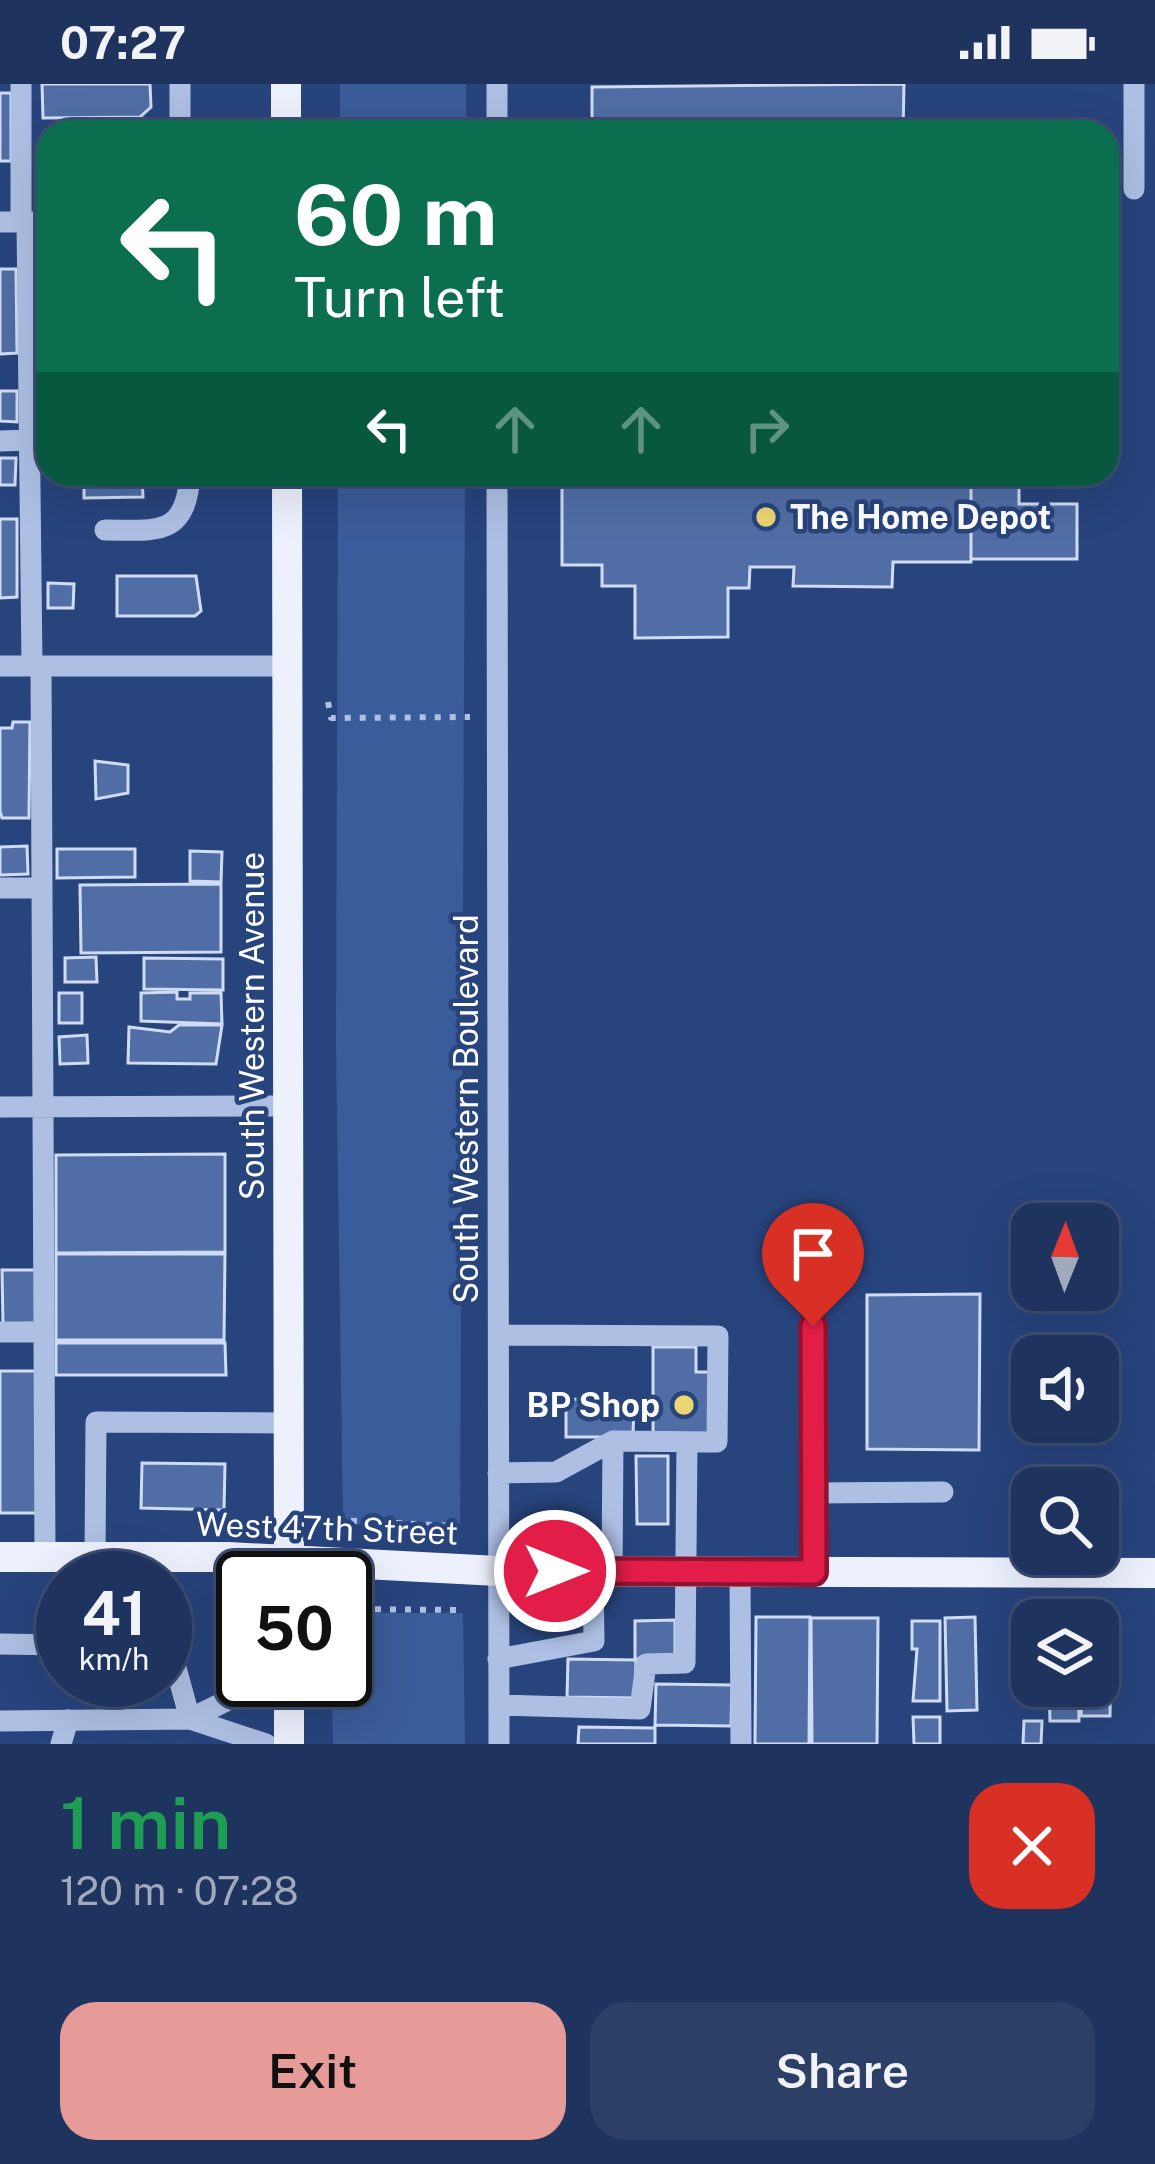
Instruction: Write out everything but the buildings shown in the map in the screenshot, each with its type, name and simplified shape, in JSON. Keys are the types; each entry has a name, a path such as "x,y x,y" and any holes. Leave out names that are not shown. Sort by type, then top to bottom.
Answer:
{"main road":[{"path":"286,84 286,120"},
{"name":"South Western Avenue","path":"287,486 289,1551"},
{"name":"West 47th Street","path":"0,1557 36,1557"},
{"name":"West 47th Street","path":"372,1571 1155,1573"},
{"path":"289,1707 289,1744"}],"street":[{"path":"21,84 42,888 45,1551"},
{"path":"180,84 180,120"},
{"path":"496,84 496,120"},
{"path":"1134,84 1134,188"},
{"path":"0,440 30,440"},
{"path":"105,530 162,530 173,524 189,499 190,486"},
{"name":"South Western Boulevard","path":"497,486 499,1744"},
{"path":"0,665 287,665"},
{"path":"0,888 42,888"},
{"path":"0,1107 288,1106"},
{"path":"813,1326 814,1572"},
{"path":"0,1332 44,1332"},
{"path":"498,1473 556,1472 614,1441 717,1442 718,1336 499,1335"},
{"path":"95,1551 96,1422 289,1423"},
{"path":"498,1659 594,1641 614,1441"},
{"path":"499,1705 640,1709 646,1664 685,1663 687,1442"},
{"path":"814,1493 944,1492"},
{"path":"740,1571 741,1744"},
{"path":"0,1644 36,1645"},
{"path":"190,1719 216,1706"},
{"path":"187,1707 190,1719"},
{"path":"0,1721 190,1719 266,1744"},
{"path":"61,1744 68,1720"}],"path":[{"path":"328,702 331,718 470,717"},
{"path":"336,1520 454,1526"},
{"path":"372,1609 458,1610"}],"shaded area":[{"path":"340,84 466,84 466,120 340,120"},
{"path":"338,486 465,486 460,1529 343,1524 336,1046"},
{"path":"372,1613 463,1613 465,1744 333,1744 332,1708 372,1707"}],"place":[{"name":"The Home Depot","path":"766,517"},
{"name":"BP Shop","path":"684,1405"}],"route":[{"path":"555,1571 814,1572 813,1326"}]}
